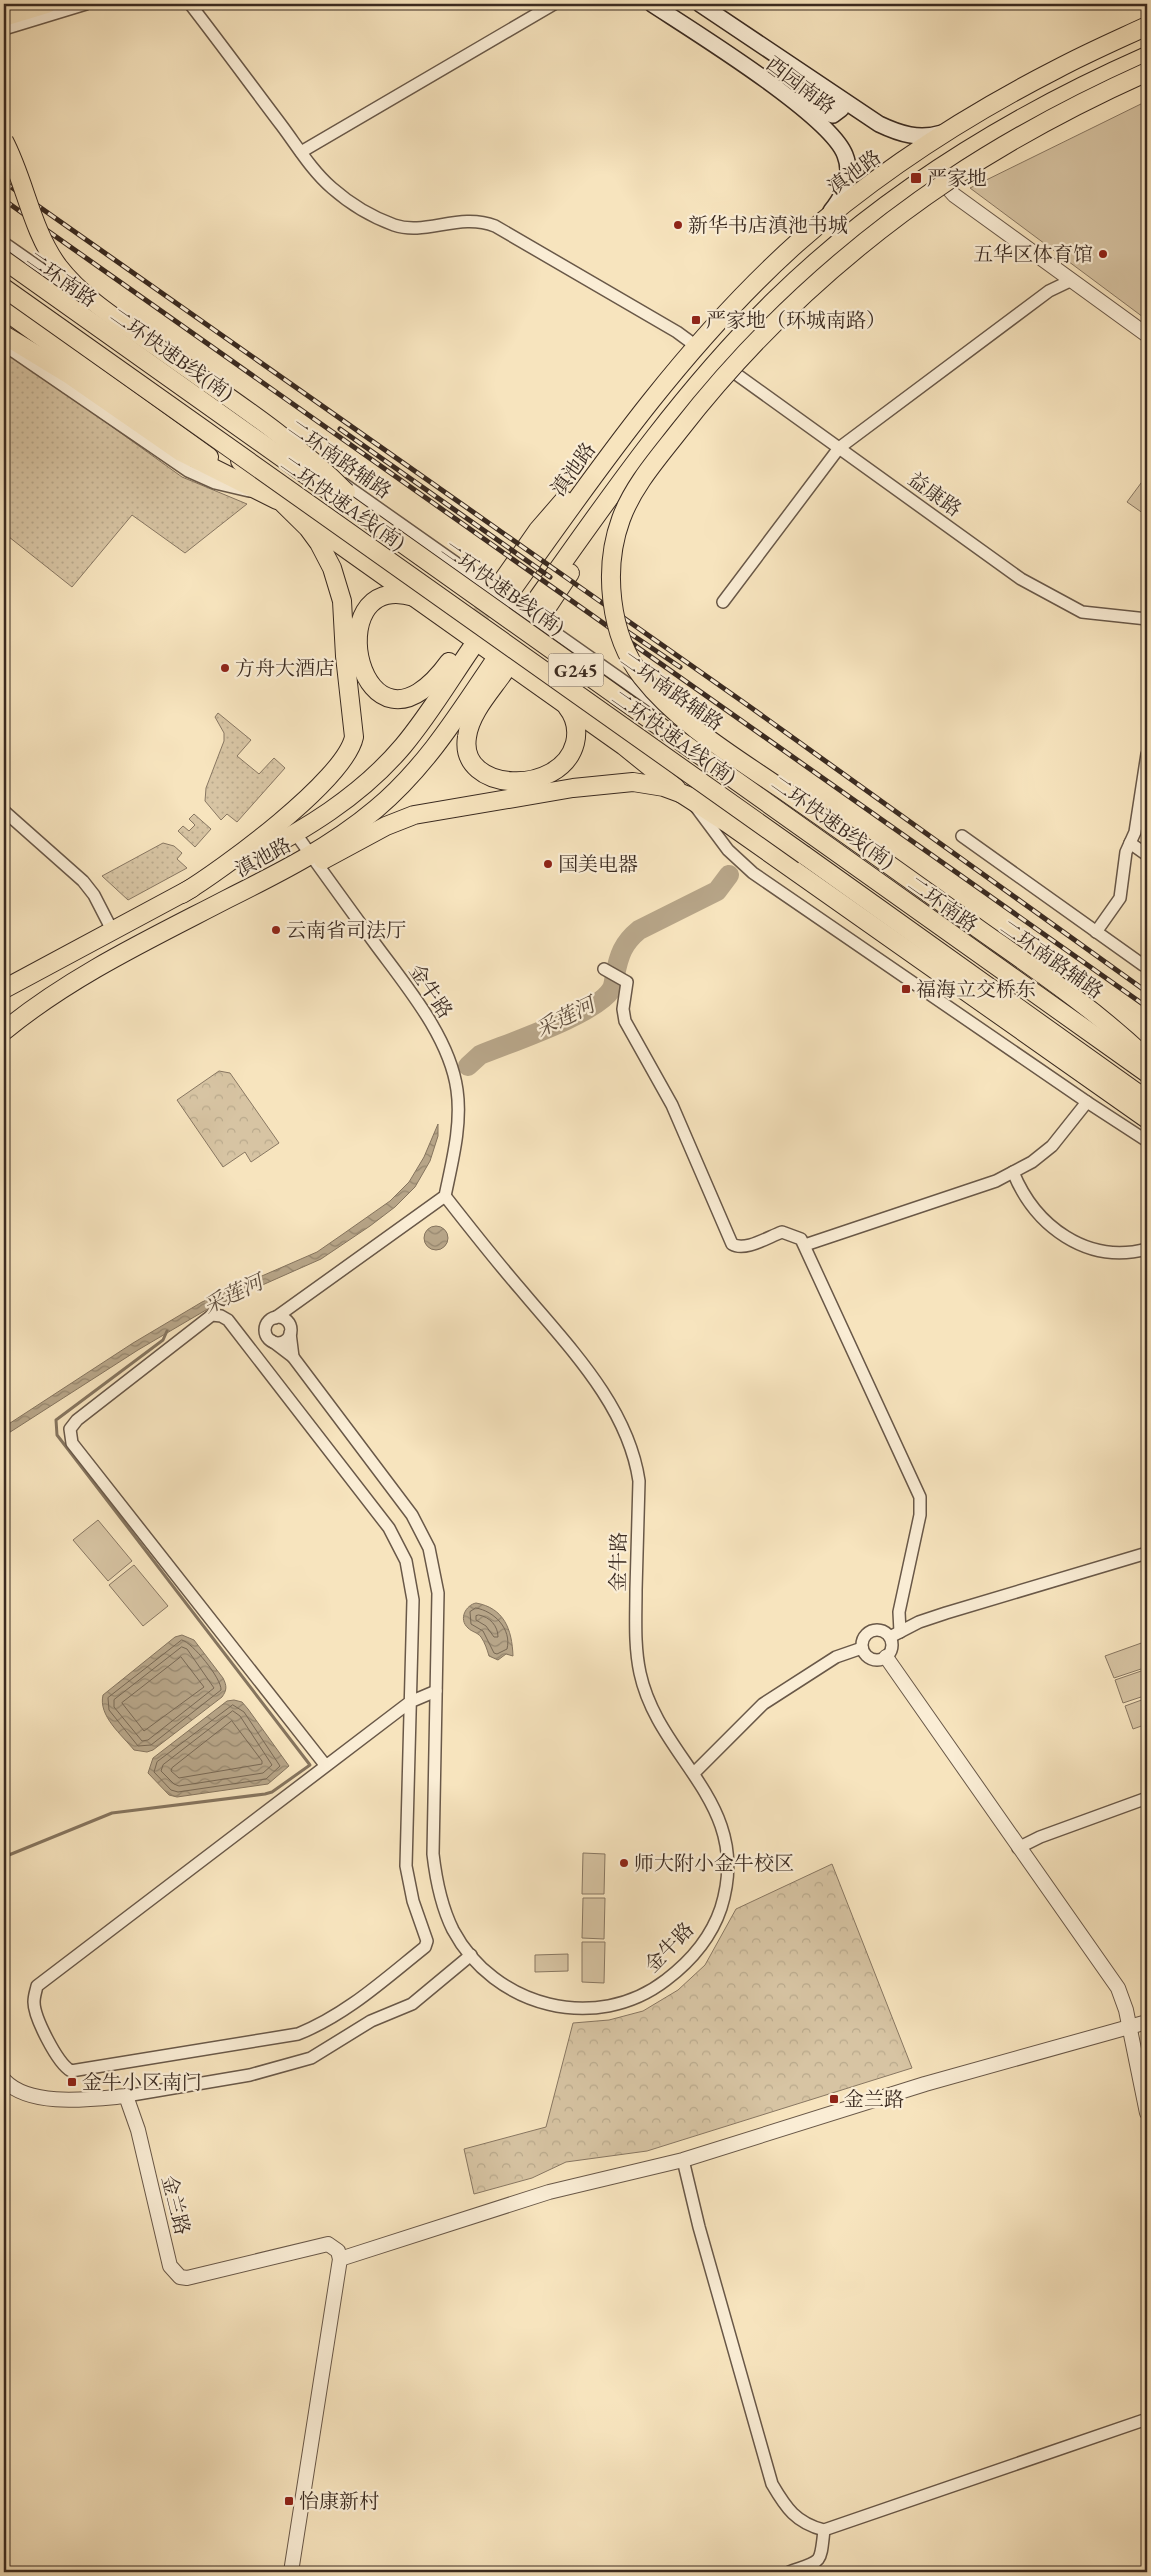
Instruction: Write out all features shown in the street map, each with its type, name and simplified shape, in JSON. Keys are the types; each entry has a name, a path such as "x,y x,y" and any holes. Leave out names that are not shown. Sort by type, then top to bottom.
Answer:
{"main road":[{"path":"4,17 47,4"},
{"name":"西园南路","path":"652,4 762,79 823,125 838,141 846,156 848,172 843,194 833,209 812,231"},
{"name":"西园南路","path":"700,4 839,99 879,124 910,136 930,136 957,126"},
{"name":"滇池路","path":"509,584 552,513 624,435 696,346 755,283 812,231 894,168 957,126 1059,68 1147,26"},
{"path":"541,605 645,451 718,361 773,302 815,262 934,172 1030,113 1145,60"},
{"path":"1145,60 1063,112 971,166 877,232 812,286 727,373 643,478 620,521 612,564 614,604 622,639 634,666 659,696 733,755 1147,1048"},
{"path":"762,79 793,90 829,115 836,114 841,109 839,99"},
{"path":"4,141 44,241 57,264 76,286 115,317 290,443 334,481 390,534"},
{"name":"二环快速B线(南)","path":"4,262 390,534 1147,1073"},
{"name":"二环南路","path":"4,262 1147,1073"},
{"name":"二环南路","path":"4,284 1147,1096"},
{"name":"二环快速A线(南)","path":"4,288 1147,1100"},
{"path":"4,310 177,441"},
{"path":"4,335 277,500 634,753 682,794 1147,1120"},
{"path":"182,894 237,857 274,827 337,767 353,741 354,725 345,656 342,609 336,576 314,536 294,513 277,500 225,446 189,415"},
{"name":"滇池路","path":"4,989 296,834 359,790 403,747 467,646 431,685 415,696 404,699 392,698 372,685 361,669 357,655 357,634 361,621 372,605 382,598 394,595 415,597"},
{"name":"滇池路","path":"315,856 369,815 411,776 499,667 467,737 469,756 476,766 486,774 499,779 523,782 540,779 559,767 569,757 576,737 574,717 566,704"},
{"path":"4,1031 79,977 194,916 315,856 337,852 400,819 428,812 610,783 654,784 748,819 780,834"},
{"path":"315,856 312,833 321,818"},
{"path":"1084,1004 1147,1059"}],"street":[{"path":"4,29 86,4"},
{"path":"190,4 301,152 331,188 375,217 396,226 412,228 462,221 481,221 496,226 677,332 696,346"},
{"path":"301,152 554,4"},
{"path":"934,172 954,195 1147,335"},
{"name":"二环南路辅路","path":"4,243 453,562 1147,1048"},
{"path":"723,602 839,448 1049,291 1072,280"},
{"path":"4,344 188,471 215,483 277,500"},
{"name":"益康路","path":"718,361 1021,578 1082,612 1147,619"},
{"path":"1096,932 1120,898 1126,852 1135,832 1147,754"},
{"path":"682,794 698,810 728,850 753,873 1147,1141"},
{"path":"4,811 83,881 94,895 112,930"},
{"name":"金牛路","path":"293,1356 412,1515 429,1548 438,1593 433,1854 435,1871 446,1914 454,1931 471,1956 498,1981 536,2002 555,2007 581,2008 625,2003 654,1989 698,1951 712,1928 721,1908 727,1866 726,1844 712,1801 658,1721 640,1674 635,1628 639,1480 636,1463 626,1434 604,1396 573,1353 445,1196 452,1166 459,1107 453,1068 446,1051 398,975 315,856 296,834"},
{"path":"962,836 1143,965"},
{"path":"1130,843 1147,855"},
{"path":"604,969 627,982 623,1009 625,1020 672,1105 732,1244 737,1247 746,1246 782,1232 792,1234 801,1239 893,1442 915,1482 920,1497 920,1515 898,1612 895,1634 892,1646 886,1657 878,1660 870,1658 862,1648 864,1636 871,1631 895,1634 919,1622 946,1613 1147,1553"},
{"path":"805,1245 996,1181 1032,1162 1052,1146 1087,1102"},
{"path":"1013,1172 1024,1196 1033,1208 1060,1234 1074,1242 1106,1252 1122,1253 1147,1249"},
{"path":"293,1356 268,1337 266,1325 445,1196"},
{"path":"246,1344 268,1337 282,1342 290,1330 300,1299"},
{"path":"326,1766 72,1443 70,1429 77,1420 212,1315 221,1316 228,1320 389,1528 401,1548 406,1561 413,1600 410,1702 406,1866 413,1901 426,1936 425,1947 367,1994 322,2025 298,2034 71,2071 66,2068 50,2045 34,2003 38,1986 410,1702 436,1691"},
{"path":"275,1318 286,1320 290,1330 293,1356"},
{"path":"694,1773 763,1704 836,1657 862,1648"},
{"path":"886,1657 1018,1848 1118,1988 1126,2010 1147,2113"},
{"path":"1018,1848 1040,1837 1147,1798"},
{"path":"4,2080 20,2090 60,2100 126,2096 250,2075 311,2058 371,2021 412,2004 471,1956"},
{"path":"290,2572 340,2259 549,2192 683,2160 925,2084 1147,2022"},
{"name":"金兰路","path":"126,2096 138,2130 170,2266 176,2274 187,2278 328,2244 334,2246 340,2259"},
{"path":"683,2160 702,2236 772,2484 794,2515 809,2526 824,2530 1147,2419"},
{"path":"789,2572 819,2560 822,2555 824,2530"}],"green space":[{"name":"五华区体育馆","path":"1147,101 1147,320 970,188"},
{"path":"4,349 182,477 247,504 185,553 132,515 72,587 4,533"},
{"path":"1147,475 1147,516 1127,502"},
{"path":"218,713 251,740 237,756 259,774 274,758 285,768 237,822 227,814 221,820 205,801 206,788 224,741 224,733 215,717"},
{"path":"194,814 211,829 195,847 178,831 183,826 189,831 195,825 189,819"},
{"path":"163,843 174,846 182,853 177,859 187,868 128,900 102,876"},
{"path":"219,1071 230,1073 279,1143 251,1162 245,1152 223,1167 177,1100"},
{"path":"98,1520 132,1561 108,1581 73,1540"},
{"path":"134,1565 168,1606 143,1626 109,1585"},
{"path":"1147,1641 1147,1667 1114,1678 1105,1656"},
{"path":"1147,1669 1147,1695 1123,1703 1115,1680"},
{"path":"1147,1698 1147,1724 1133,1729 1125,1706"},
{"path":"583,1853 605,1854 604,1894 582,1894"},
{"path":"832,1864 912,2068 647,2151 566,2162 532,2178 474,2194 464,2149 546,2127 573,2023 609,2020 643,2011 678,1990 705,1965 736,1909"},
{"path":"583,1898 605,1898 604,1939 582,1938"},
{"path":"582,1942 605,1942 604,1983 582,1982"},
{"path":"568,1954 568,1971 535,1972 535,1955"}],"water":[{"name":"采莲河","path":"438,1124 438,1136 430,1161 415,1187 395,1207 370,1226 321,1259 206,1310 138,1350 4,1436 4,1427 133,1343 202,1302 317,1252 390,1201 409,1182 424,1157"},
{"path":"436,1226 445,1229 448,1238 445,1247 436,1250 427,1247 424,1238 427,1229"},
{"path":"476,1603 493,1610 505,1621 511,1637 513,1656 506,1654 498,1660 489,1656 481,1637 465,1624 464,1613 466,1609"},
{"path":"182,1635 194,1640 223,1678 226,1690 222,1697 153,1750 147,1752 134,1750 107,1718 102,1703 103,1695 175,1637"},
{"path":"227,1701 242,1702 248,1709 289,1766 268,1784 177,1797 169,1795 148,1773 153,1758"}],"waterway":[{"name":"采莲河","path":"468,1066 480,1055 571,1018 602,999 612,988 620,955 625,945 639,930 717,891 729,875"},
{"path":"4,1857 112,1813 272,1792 310,1765 57,1435 56,1420 163,1340 167,1331"}],"tunnel":[{"path":"462,643 496,591"}],"railway":[{"path":"4,182 746,704 1147,992"},
{"path":"4,200 1147,1007"},
{"path":"340,429 550,577"},
{"path":"628,632 680,667"}],"place":[{"name":"严家地","path":"916,178"},
{"name":"新华书店滇池书城","path":"678,225"},
{"name":"五华区体育馆","path":"1103,254"},
{"name":"严家地（环城南路）","path":"696,320"},
{"name":"方舟大酒店","path":"225,668"},
{"name":"国美电器","path":"548,864"},
{"name":"云南省司法厅","path":"276,930"},
{"name":"福海立交桥东","path":"906,989"},
{"name":"师大附小金牛校区","path":"624,1863"},
{"name":"金牛小区南门","path":"72,2082"},
{"name":"金兰路","path":"834,2099"},
{"name":"怡康新村","path":"289,2501"}]}
